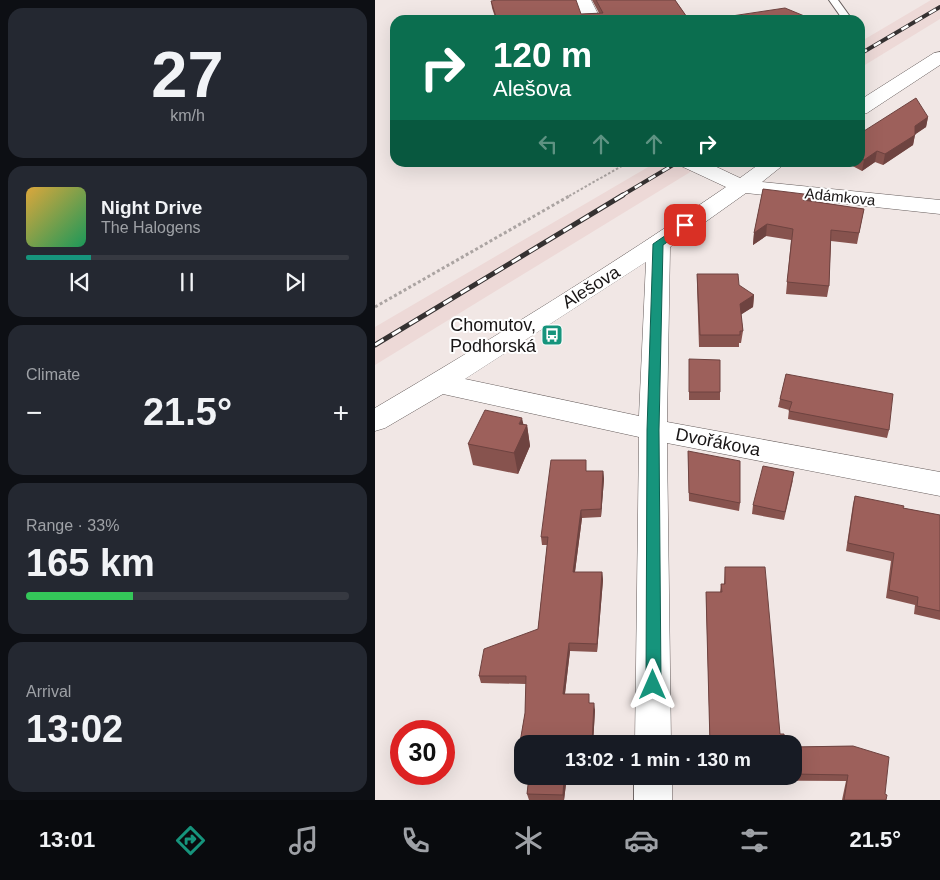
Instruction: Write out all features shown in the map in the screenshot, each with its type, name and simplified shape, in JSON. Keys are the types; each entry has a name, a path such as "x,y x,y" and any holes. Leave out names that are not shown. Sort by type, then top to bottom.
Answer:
{"street":[{"path":"583,0 589,15"},
{"path":"865,106 940,57"},
{"name":"Adámkova","path":"699,167 740,186 940,207"},
{"name":"Alešova","path":"375,421 439,383 658,244 769,167"},
{"path":"653,735 653,430 658,244"},
{"name":"Dvořákova","path":"439,383 653,430 940,484"},
{"path":"653,785 653,800"}],"lane":[{"path":"833,0 844,15"}],"path":[{"path":"375,307 620,167"}],"shaded area":[{"path":"931,0 940,0 940,19 865,65 865,39"},
{"path":"648,167 698,167 375,365 375,327"}],"building":[{"path":"576,0 581,14 603,13 596,0 675,0 686,15 495,15 491,1"},
{"path":"785,8 802,15 738,15"},
{"path":"916,98 928,117 915,126 915,135 885,154 877,151 865,159 865,130"},
{"path":"763,189 812,195 803,200 864,209 859,233 831,230 829,286 787,282 793,229 767,224 754,233"},
{"path":"697,274 738,274 739,285 754,295 740,304 743,331 740,331 740,335 700,335"},
{"path":"689,359 720,360 720,392 689,392"},
{"path":"786,374 893,394 889,430 789,411 792,402 780,399"},
{"path":"485,410 522,418 519,424 527,425 514,453 468,444"},
{"path":"688,451 740,461 740,503 689,493"},
{"path":"551,460 586,460 586,471 603,471 601,509 581,510 573,572 602,572 597,644 569,643 563,694 589,694 589,703 594,703 592,735 521,735 525,713 526,676 479,676 484,649 538,629 548,537 541,537"},
{"path":"763,466 794,472 785,512 753,505"},
{"path":"855,496 940,515 940,611 917,606 918,597 889,590 894,553 848,543"},
{"path":"725,567 765,567 780,734 784,735 710,735 706,592 722,592 721,584 725,584"},
{"path":"853,746 889,757 886,800 844,800 848,775 802,774 802,747"},
{"path":"528,785 564,785 563,795 527,794"}],"railway":[{"path":"865,51 940,7"},
{"path":"621,196 670,167"},
{"path":"375,345 623,195"}],"place":[{"name":"Chomutov, Podhorská","path":"552,335"}],"route":[{"path":"653,685 653,430 658,244 685,225"}]}
